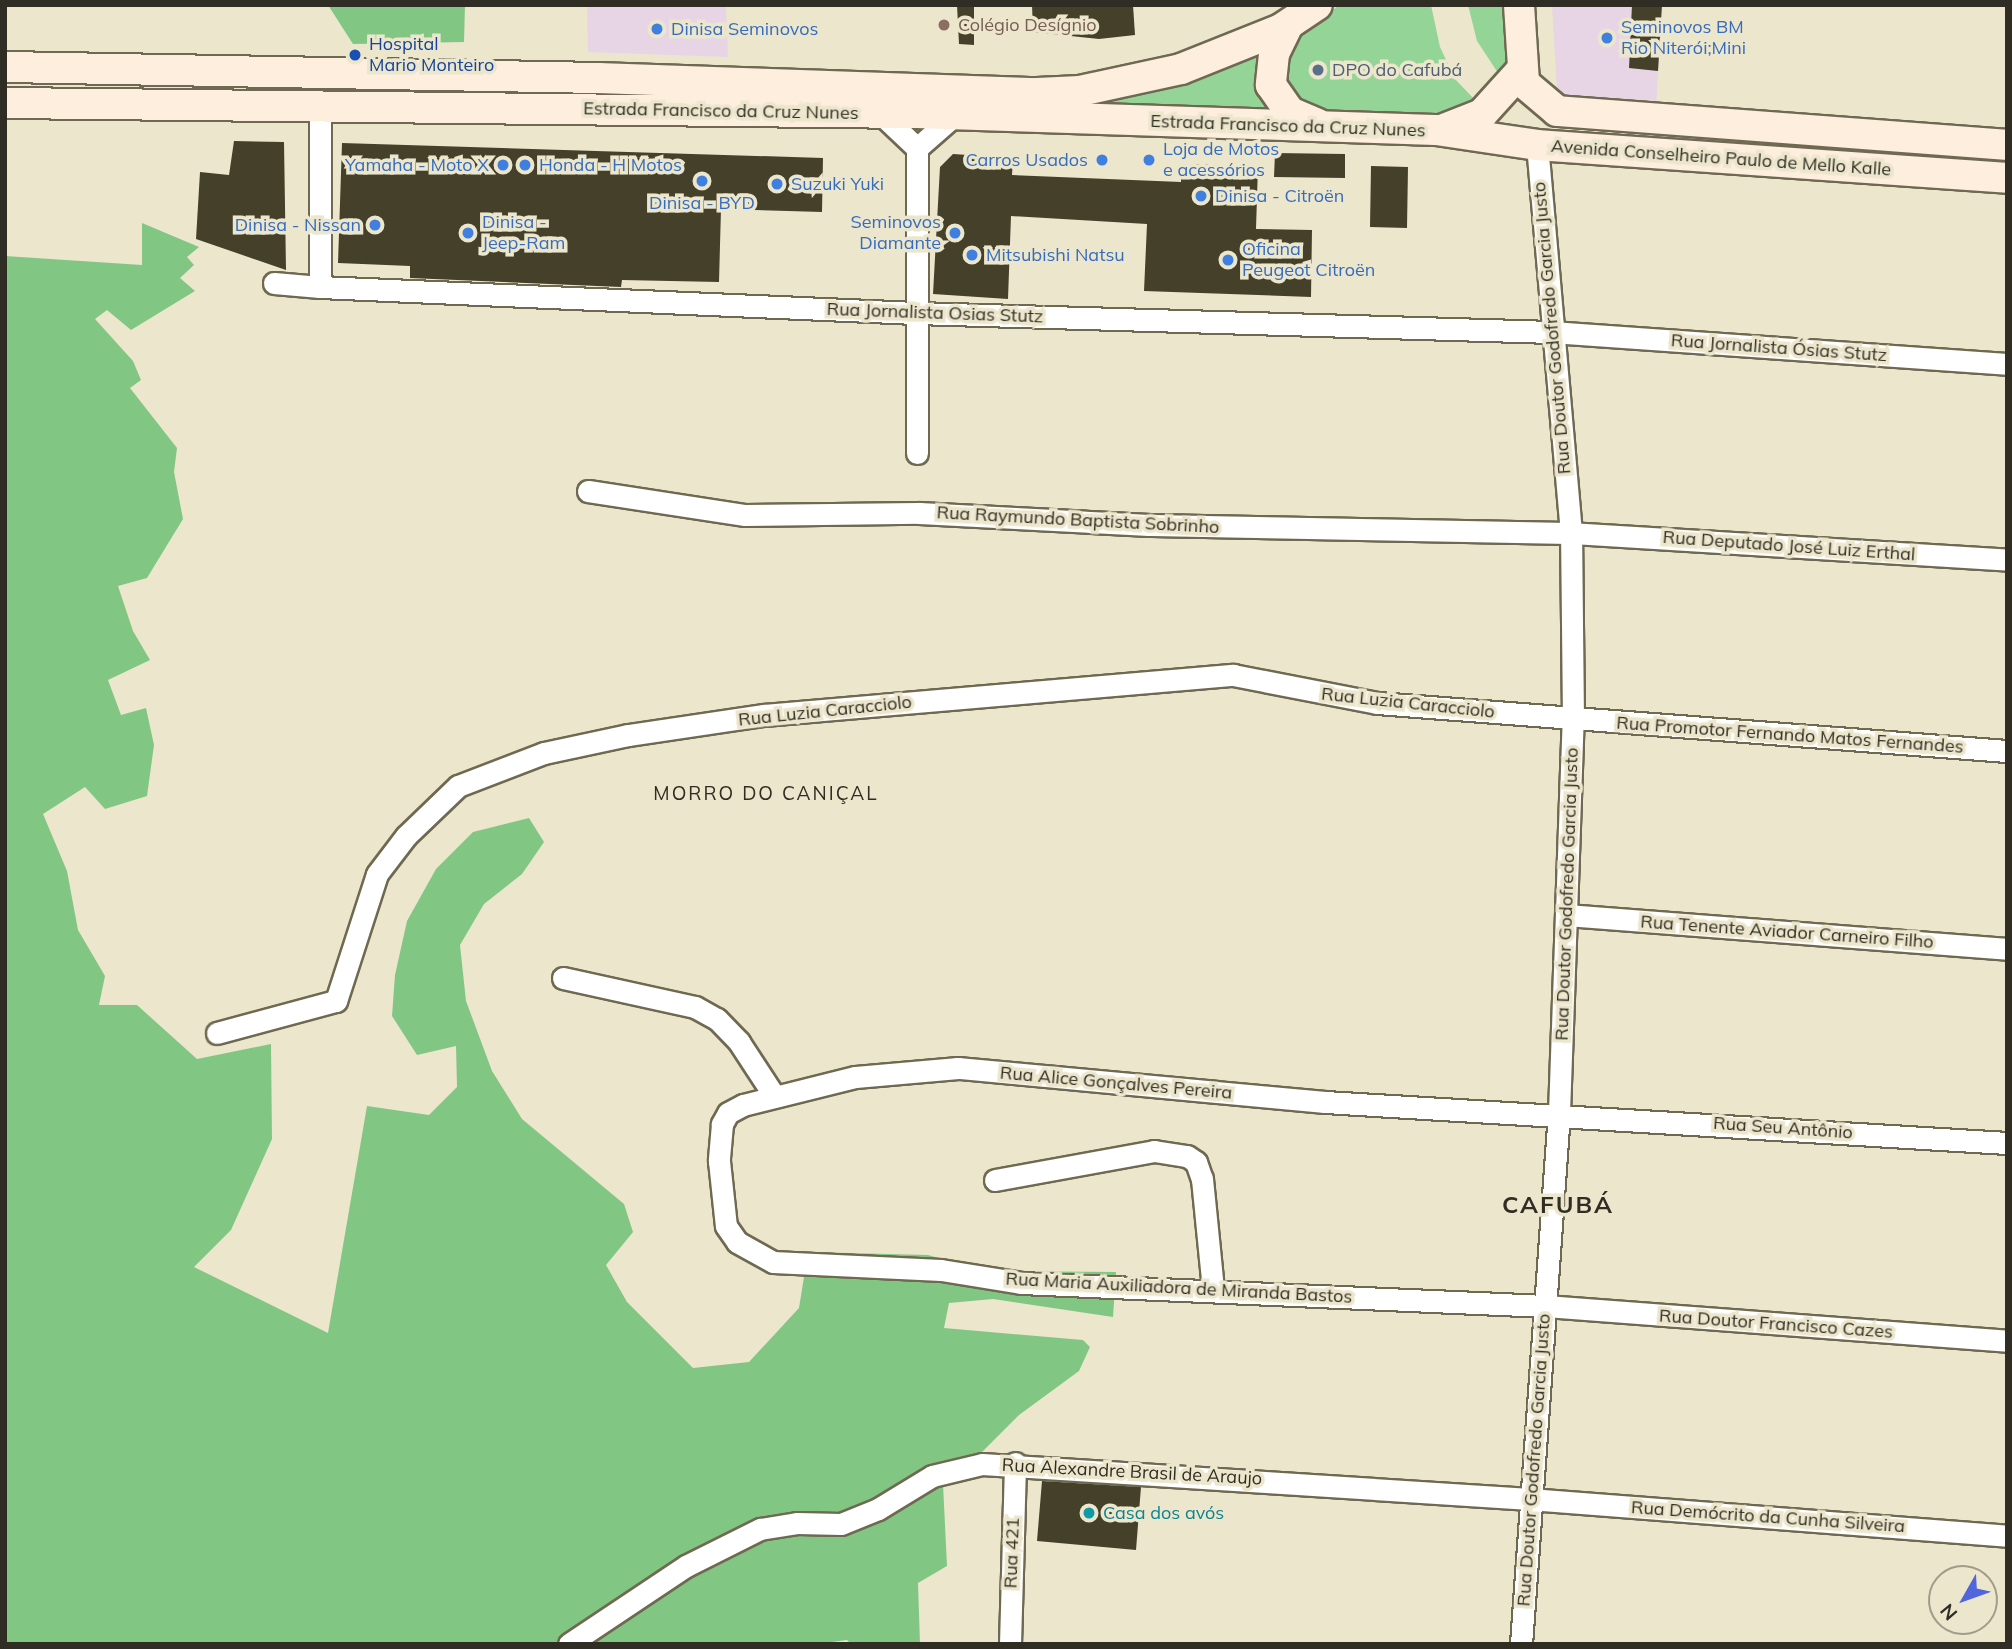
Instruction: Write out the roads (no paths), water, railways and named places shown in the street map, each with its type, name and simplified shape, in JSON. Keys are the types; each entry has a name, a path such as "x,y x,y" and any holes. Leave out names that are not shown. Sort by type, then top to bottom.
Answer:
{"main road":[{"name":"Estrada Francisco da Cruz Nunes","path":"5,67 598,78 1037,93 1093,89 1181,69 1284,27 1317,5"},
{"path":"1436,131 1482,114 1520,72 1517,13"},
{"path":"1237,24 1284,27 1274,54 1272,85 1290,112 1325,127"},
{"name":"Avenida Conselheiro Paulo de Mello Kalle","path":"1520,72 1537,98 1574,116 2007,145"},
{"name":"Estrada Francisco da Cruz Nunes","path":"5,103 880,113 1436,131"},
{"name":"Avenida Conselheiro Paulo de Mello Kalle","path":"1436,131 1537,145 2007,178"}],"street":[{"path":"320,106 320,287"},
{"path":"880,113 917,148 917,453"},
{"path":"917,148 955,115"},
{"name":"Rua Doutor Godofredo Garcia Justo","path":"1521,1644 1559,1113 1573,719 1571,533 1550,332 1537,145"},
{"name":"Rua Jornalista Osias Stutz","path":"274,283 916,313 1550,332"},
{"name":"Rua Jornalista Ósias Stutz","path":"1550,332 2007,364"},
{"name":"Rua Raymundo Baptista Sobrinho","path":"588,491 745,515 919,513 1149,525 1571,533"},
{"name":"Rua Deputado José Luiz Erthal","path":"1571,533 2007,560"},
{"name":"Rua Luzia Caracciolo","path":"217,1033 335,1001 377,874 406,836 458,786 544,753 628,735 764,715 1233,675 1343,699 1573,719"},
{"name":"Rua Promotor Fernando Matos Fernandes","path":"1573,719 2007,751"},
{"name":"Rua Tenente Aviador Carneiro Filho","path":"1567,915 2007,949"},
{"path":"563,978 695,1007 717,1019 739,1042 773,1094"},
{"name":"Rua Alice Gonçalves Pereira","path":"719,1161 722,1124 728,1113 773,1094 855,1077 958,1068 1325,1102 1559,1113"},
{"name":"Rua Seu Antônio","path":"1559,1113 2007,1143"},
{"path":"995,1180 1154,1151 1187,1156 1196,1162 1202,1179 1213,1289"},
{"name":"Rua Maria Auxiliadora de Miranda Bastos","path":"719,1161 726,1226 737,1242 774,1262 941,1270 1021,1283 1213,1289 1546,1306"},
{"name":"Rua Doutor Francisco Cazes","path":"1546,1306 2007,1341"},
{"name":"Rua Alexandre Brasil de Araujo","path":"569,1644 686,1566 760,1530 797,1523 841,1524 878,1510 932,1476 982,1464 1015,1463 1530,1499"},
{"name":"Rua 421","path":"1010,1644 1015,1463"},
{"name":"Rua Demócrito da Cunha Silveira","path":"1530,1499 2007,1536"}],"place":[{"name":"Colégio Desígnio","path":"944,25"},
{"name":"Dinisa Seminovos","path":"657,29"},
{"name":"Seminovos BM Rio Niterói;Mini","path":"1607,38"},
{"name":"Hospital Mario Monteiro","path":"355,55"},
{"name":"DPO do Cafubá","path":"1318,70"},
{"name":"Carros Usados","path":"1102,160"},
{"name":"Loja de Motos e acessórios","path":"1149,160"},
{"name":"Yamaha - Moto X","path":"503,165"},
{"name":"Honda - H Motos","path":"525,165"},
{"name":"Dinisa - BYD","path":"702,181"},
{"name":"Suzuki Yuki","path":"777,184"},
{"name":"Dinisa - Citroën","path":"1201,196"},
{"name":"Dinisa - Nissan","path":"375,225"},
{"name":"Dinisa - Jeep-Ram","path":"468,233"},
{"name":"Seminovos Diamante","path":"955,233"},
{"name":"Mitsubishi Natsu","path":"972,255"},
{"name":"Oficina Peugeot Citroën","path":"1228,260"},
{"name":"Casa dos avós","path":"1089,1513"}],"district":[{"name":"MORRO DO CANIÇAL","path":"766,794"},
{"name":"CAFUBÁ","path":"1558,1205"}]}
